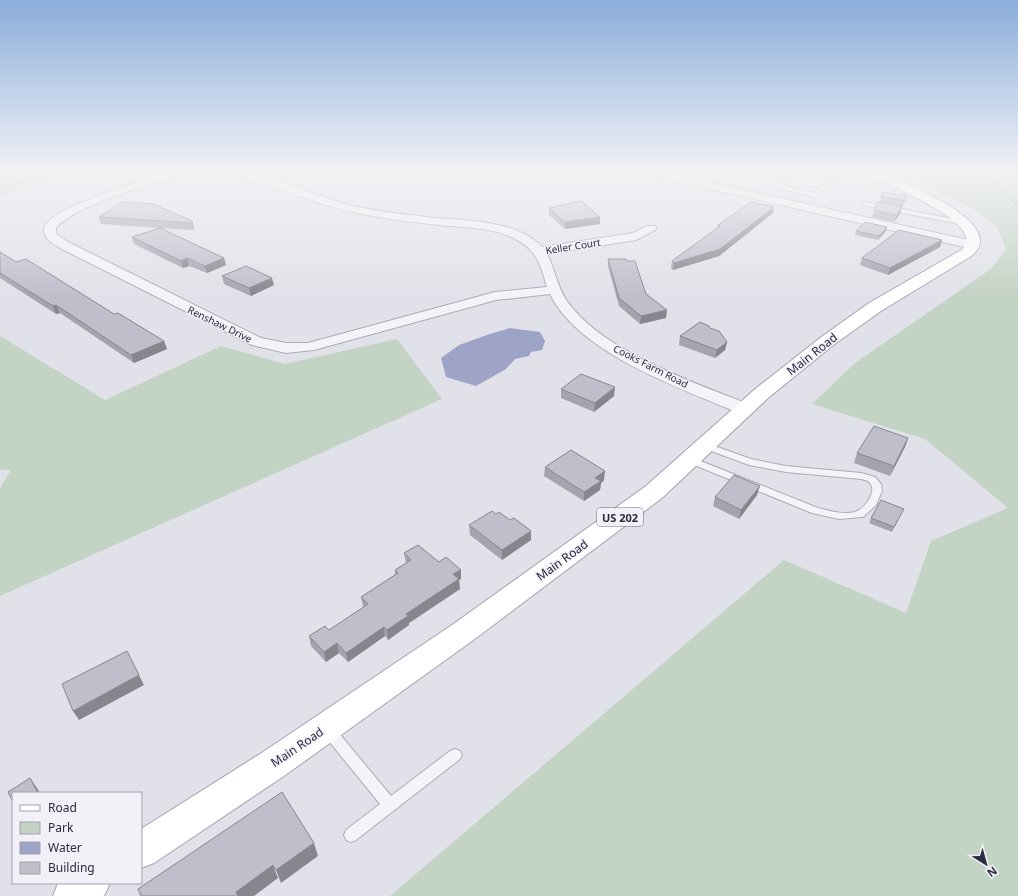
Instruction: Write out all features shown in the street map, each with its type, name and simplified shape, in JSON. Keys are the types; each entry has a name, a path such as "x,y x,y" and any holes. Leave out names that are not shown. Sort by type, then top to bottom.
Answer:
{"main road":[{"path":"948,213 969,234"},
{"name":"Main Road","path":"142,849 326,727 481,619 654,492 761,394 826,342 874,307 968,252 969,234"},
{"path":"72,896 90,884"}],"street":[{"name":"Renshaw Drive","path":"68,213 54,221 50,228 50,234 55,240 257,342 275,347 309,347 496,296 554,290"},
{"name":"Cooks Farm Road","path":"375,213 477,225 521,236 540,251 547,262 554,290 559,300 581,324 599,338 622,353 660,372 745,409"},
{"path":"860,213 969,234"},
{"name":"Keller Court","path":"540,251 636,236 651,228"}],"lane":[{"path":"896,213 969,234"},
{"path":"698,453 786,469 861,476 872,479 876,484 877,491 873,503 858,515 839,516 816,511 698,453"},
{"path":"326,727 390,806"},
{"path":"351,835 455,755"}],"green space":[{"path":"978,213 1018,213 1018,896 390,896 784,560 906,613 931,541 1008,508 925,439 812,404 855,363 991,269 1006,249 998,228"},
{"path":"0,336 105,400 221,346 285,364 397,339 442,399 0,596 0,488 11,470 0,470"}],"water":[{"path":"510,328 540,332 545,341 542,350 531,352 529,356 515,359 506,369 476,386 446,377 441,358 459,345"}],"building":[{"path":"105,213 173,213 192,221 192,223 99,217"},
{"path":"555,213 595,213 600,217 565,222"},
{"path":"735,213 767,213 720,249 674,263 672,261 720,226 718,225"},
{"path":"886,213 898,213 896,215"},
{"path":"865,222 887,227 879,236 856,231"},
{"path":"160,228 224,258 205,266 187,258 181,261 132,237"},
{"path":"899,230 942,240 890,268 862,258"},
{"path":"0,252 16,262 26,259 114,314 118,313 164,341 131,355 56,305 53,306 0,273"},
{"path":"608,259 626,259 627,261 635,261 646,294 667,310 641,316 619,298"},
{"path":"246,266 272,278 249,288 222,276"},
{"path":"700,322 719,331 727,342 717,350 680,336"},
{"path":"581,374 615,387 595,403 561,389"},
{"path":"874,426 908,438 894,466 857,453"},
{"path":"571,450 605,471 595,478 601,481 584,492 545,467"},
{"path":"734,475 760,486 741,510 715,497"},
{"path":"881,500 904,509 894,527 871,518"},
{"path":"492,511 496,514 499,512 510,520 514,518 531,531 502,550 469,525"},
{"path":"418,545 439,562 446,557 461,570 453,574 459,579 406,614 408,616 387,630 384,627 346,653 337,643 324,652 309,636 325,626 329,630 368,604 361,597 398,573 395,570 411,560 404,553"},
{"path":"127,651 139,675 73,711 62,684"},
{"path":"30,778 37,792 12,792 12,800 8,792"},
{"path":"282,792 314,843 276,870 273,865 236,892 238,896 141,896 138,889"}]}
